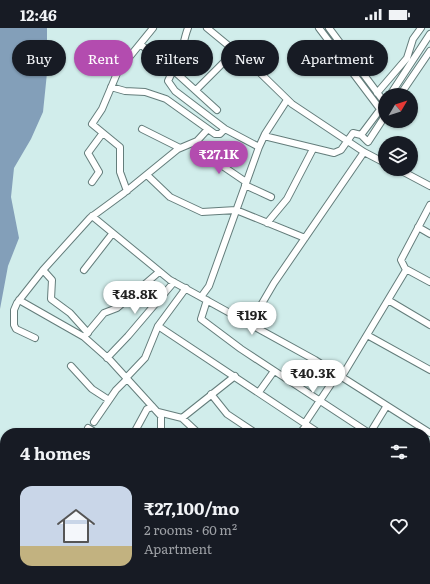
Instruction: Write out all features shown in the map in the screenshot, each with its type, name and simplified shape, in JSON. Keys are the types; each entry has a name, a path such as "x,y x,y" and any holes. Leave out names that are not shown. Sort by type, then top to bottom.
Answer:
{"street":[{"path":"127,191 120,172 120,147 102,134 92,124 102,109 120,68 153,28"},
{"path":"183,40 188,28"},
{"path":"207,28 221,40"},
{"path":"319,28 378,106"},
{"path":"328,28 377,93 407,58 413,39 421,28"},
{"path":"395,88 430,34"},
{"path":"405,88 430,51"},
{"path":"196,90 221,66"},
{"path":"171,76 168,81 173,89 225,129 259,147"},
{"path":"181,76 217,110"},
{"path":"261,76 287,100 364,152 378,159"},
{"path":"111,87 125,92 145,92 166,99 208,129 218,134 225,129"},
{"path":"287,100 264,136 259,147 204,298 201,319 241,349 362,428"},
{"path":"361,135 378,112"},
{"path":"264,136 334,153 341,150 349,141 353,133 361,135 368,142 378,127"},
{"path":"142,129 180,148"},
{"path":"35,338 18,331 15,327 14,310 19,300 43,270 92,216 127,191 180,148 197,141 208,129"},
{"path":"92,182 99,172 88,153 102,134"},
{"path":"267,223 289,196 313,149"},
{"path":"202,152 245,184 271,197"},
{"path":"250,324 274,283 364,152"},
{"path":"147,175 170,197 202,212 236,210 305,238"},
{"path":"411,176 430,186"},
{"path":"430,205 401,260 406,269 430,282"},
{"path":"92,216 159,272 174,282 315,360 386,407 422,428"},
{"path":"418,227 430,234"},
{"path":"84,270 112,234"},
{"path":"303,428 320,400 339,376 367,335 406,269"},
{"path":"43,270 52,280 50,298 70,313 86,335 158,412 162,418 161,428"},
{"path":"86,335 104,313 117,308 159,272"},
{"path":"107,358 128,336 174,282"},
{"path":"94,422 118,388 145,358 158,326 186,288"},
{"path":"19,300 86,335"},
{"path":"388,300 430,325"},
{"path":"158,326 312,428"},
{"path":"367,335 430,370"},
{"path":"71,366 92,389 109,400"},
{"path":"259,392 274,370"},
{"path":"182,418 235,376"},
{"path":"211,394 227,414 248,428"},
{"path":"137,428 147,409 153,407"},
{"path":"373,428 386,407"},
{"path":"158,412 182,418 193,428"}],"water":[{"path":"0,28 47,28 47,40 12,40 12,76 47,76 43,112 31,139 14,168 11,197 19,238 8,266 0,309"}]}
